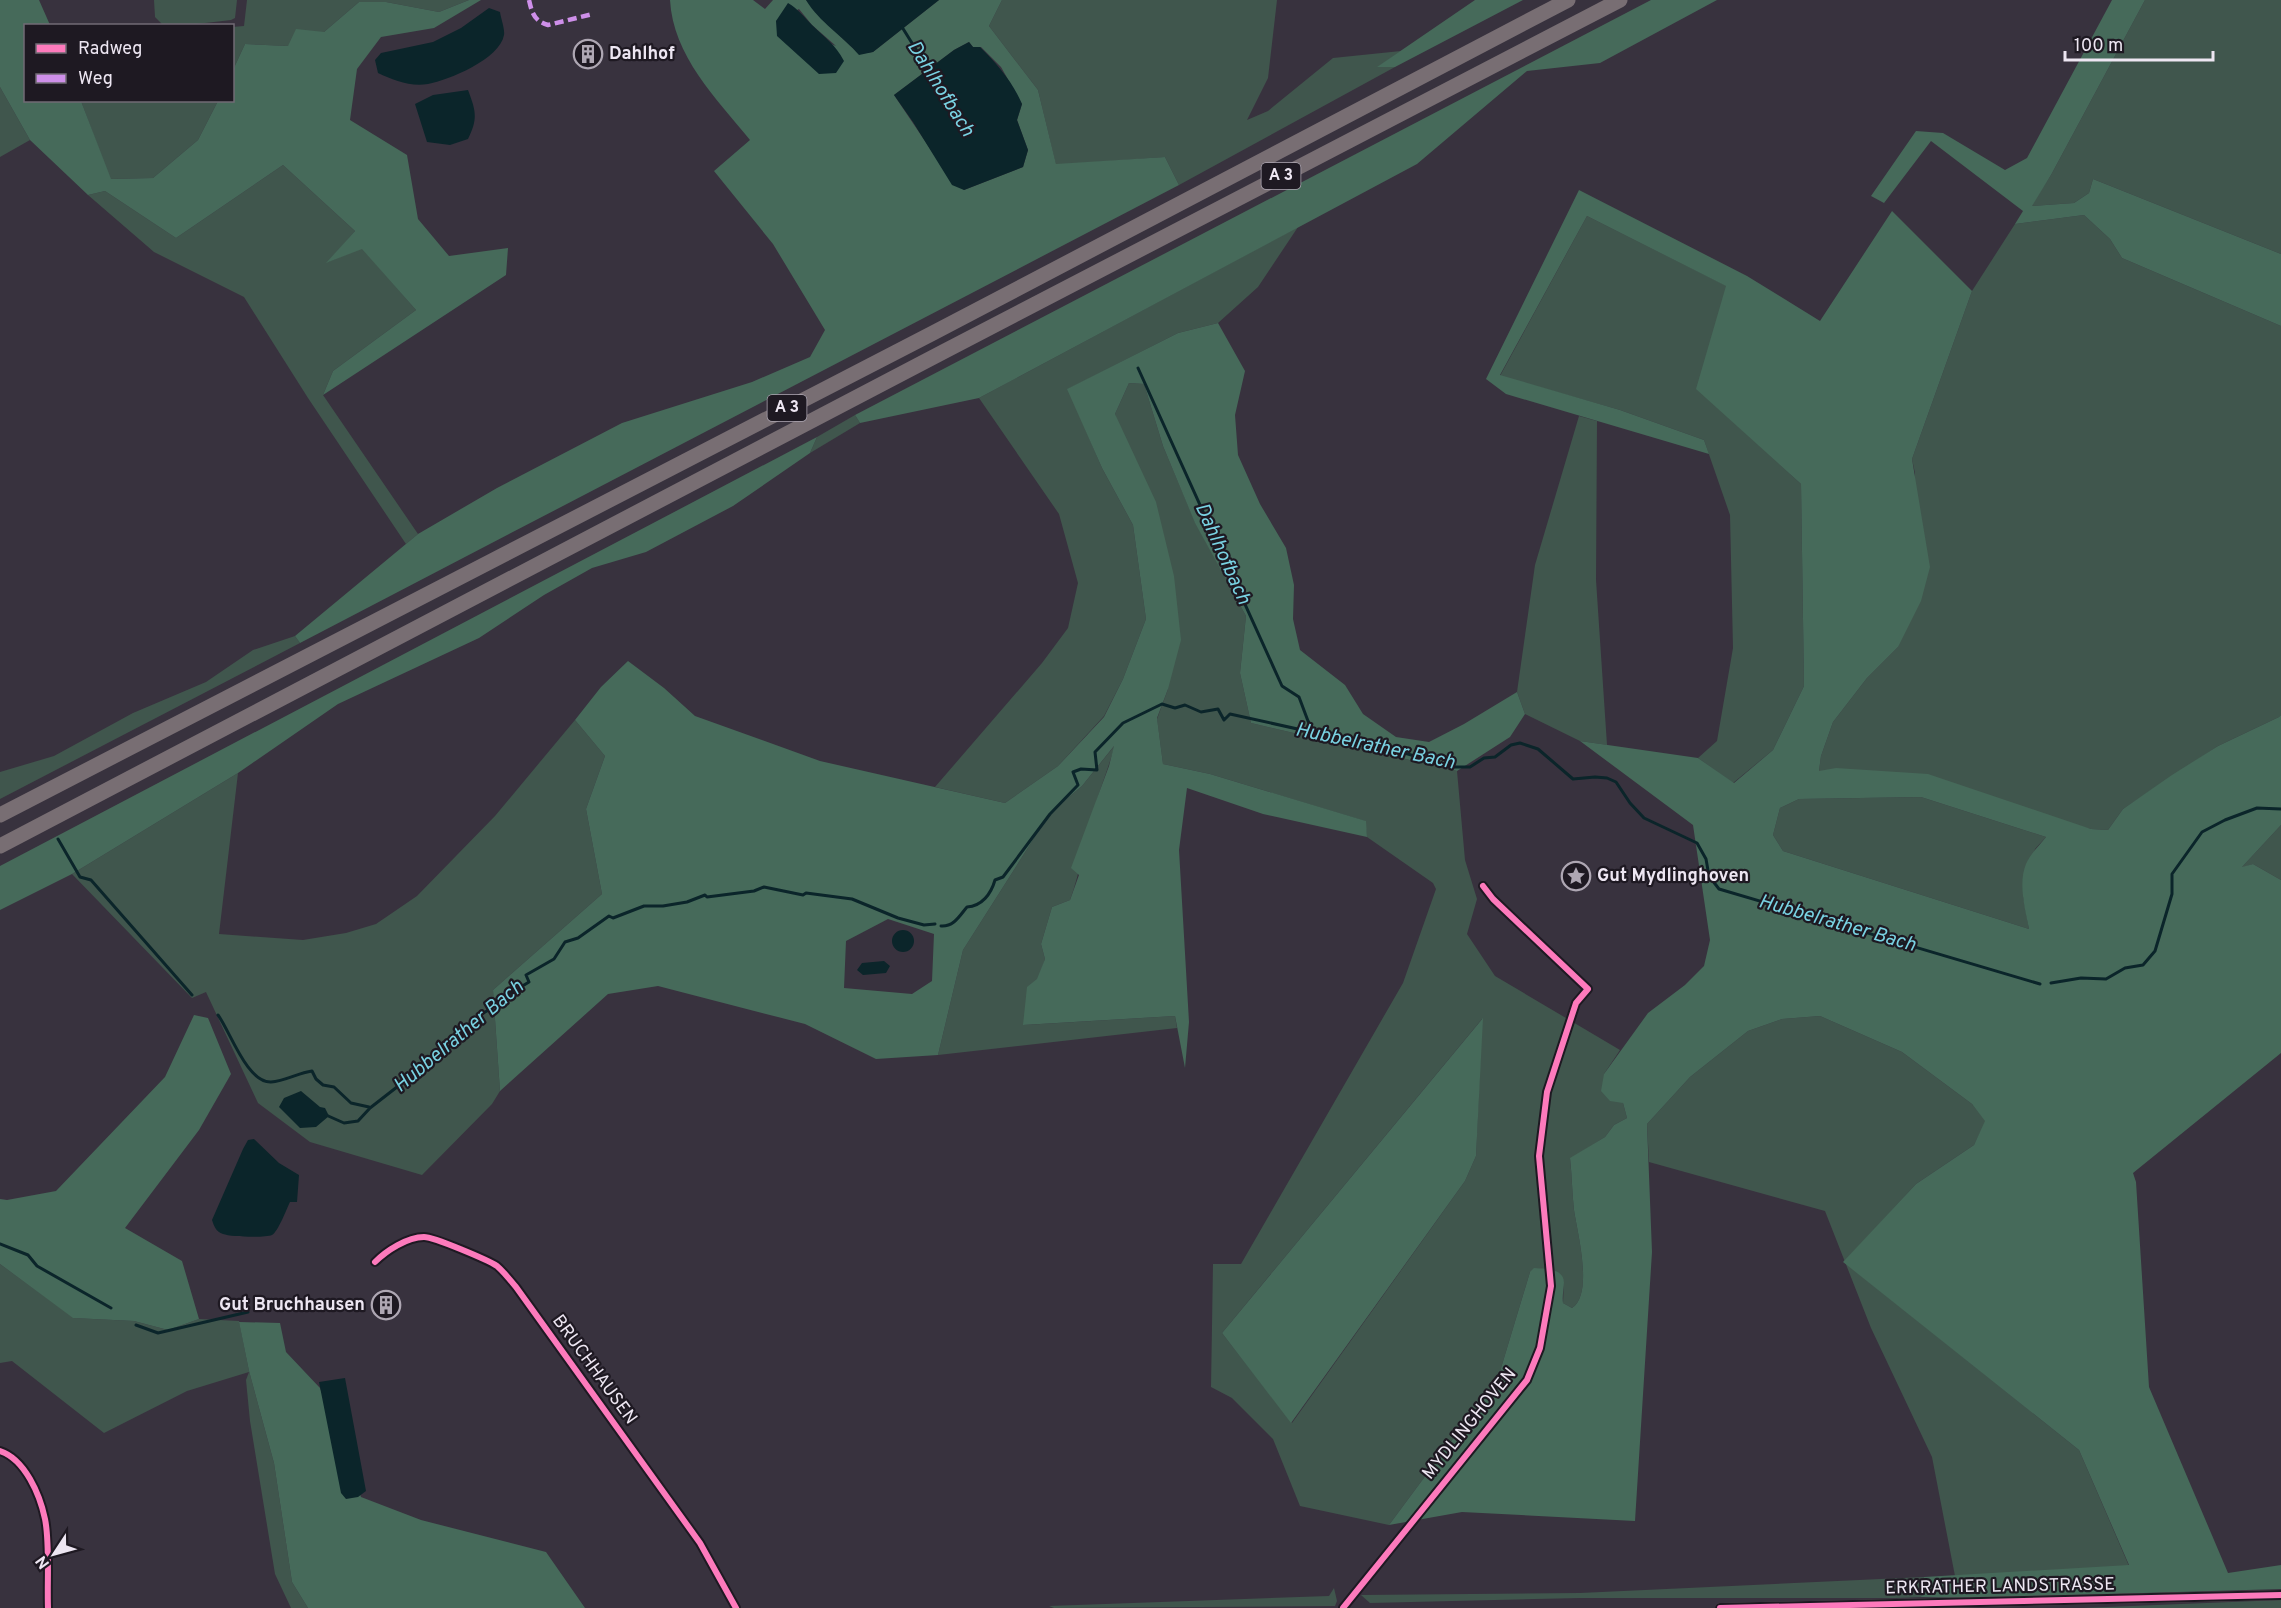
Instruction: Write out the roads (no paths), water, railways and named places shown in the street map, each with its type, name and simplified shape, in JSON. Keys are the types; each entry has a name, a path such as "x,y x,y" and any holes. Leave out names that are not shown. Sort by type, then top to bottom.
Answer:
{"highway":[{"name":"A 3","path":"0,815 912,344 1568,0"},
{"name":"A 3","path":"0,846 932,357 1620,0"}],"street":[{"name":"MYDLINGHOVEN","path":"1343,1608 1406,1527 1527,1380 1540,1348 1551,1286 1539,1156 1547,1092 1576,1003 1587,989 1493,899 1483,886"},
{"name":"BRUCHHAUSEN","path":"375,1262 385,1252 399,1244 424,1237 442,1242 497,1266 516,1287 700,1543 736,1608"},
{"path":"0,1451 7,1453 24,1470 41,1504 45,1521 48,1608"},
{"name":"ERKRATHER LANDSTRASSE","path":"1720,1608 2281,1595"}],"water":[{"path":"806,0 939,0 873,52 859,55 811,8"},
{"path":"788,3 798,10 841,55 844,61 836,73 819,74 777,36 776,21"},
{"path":"489,8 500,12 504,35 500,44 484,60 448,78 421,85 402,82 378,73 375,60 381,53 433,42 461,28"},
{"path":"969,42 973,47 980,47 993,60 1018,96 1022,104 1017,120 1028,150 1023,167 964,190 952,185 894,95 954,50"},
{"path":"468,90 475,115 468,139 450,145 427,142 415,104 433,95"},
{"path":"903,930 911,933 914,941 911,949 903,952 895,949 892,941 895,933"},
{"path":"884,961 890,966 886,973 863,975 857,970 862,963"},
{"path":"301,1091 320,1107 325,1108 329,1116 316,1127 300,1128 279,1107 284,1098"},
{"path":"254,1139 279,1163 299,1175 297,1202 290,1202 280,1225 272,1235 248,1237 223,1234 217,1230 212,1220 243,1149 248,1140"},
{"path":"345,1378 366,1491 358,1497 346,1499 341,1493 319,1382"}],"waterway":[{"name":"Dahlhofbach","path":"902,27 930,72"},
{"name":"Dahlhofbach","path":"1138,368 1282,686 1299,697 1314,732"},
{"name":"Hubbelrather Bach","path":"941,926 950,925 967,907 985,898 995,880 1003,877 1050,814 1078,785 1073,772 1081,769 1097,770 1095,752 1123,723 1162,704 1175,708 1185,705 1201,712 1218,709 1224,720 1230,714 1401,752 1452,767 1470,767 1484,758 1495,757 1511,745 1520,743 1538,749 1573,779 1595,777 1607,778 1616,782 1630,803 1644,818 1697,843 1706,859 1709,876 1719,889 2040,984"},
{"name":"Hubbelrather Bach","path":"2051,983 2081,978 2106,979 2125,968 2143,965 2155,951 2172,894 2172,874 2202,832 2257,808 2281,809"},
{"path":"58,839 80,877 91,880 192,995"},
{"name":"Hubbelrather Bach","path":"326,1115 344,1123 358,1121 370,1108 451,1045 480,1015 492,1008 496,1002 529,982 526,975 554,959 565,942 578,938 609,916 613,918 644,906 663,906 687,902 705,895 707,897 754,891 764,887 803,895 806,893 852,899 898,918 924,925 935,924"},
{"path":"218,1015 240,1055 254,1074 262,1080 271,1082 312,1071 323,1085 334,1087 351,1103 369,1107"},
{"name":"Hubbelrather Bach","path":"0,1244 28,1255 37,1266 111,1308"},
{"name":"Hubbelrather Bach","path":"136,1325 158,1333 248,1312"}],"place":[{"name":"Dahlhof","path":"588,54"},
{"name":"Gut Mydlinghoven","path":"1576,876"},
{"name":"Gut Bruchhausen","path":"386,1305"}]}
